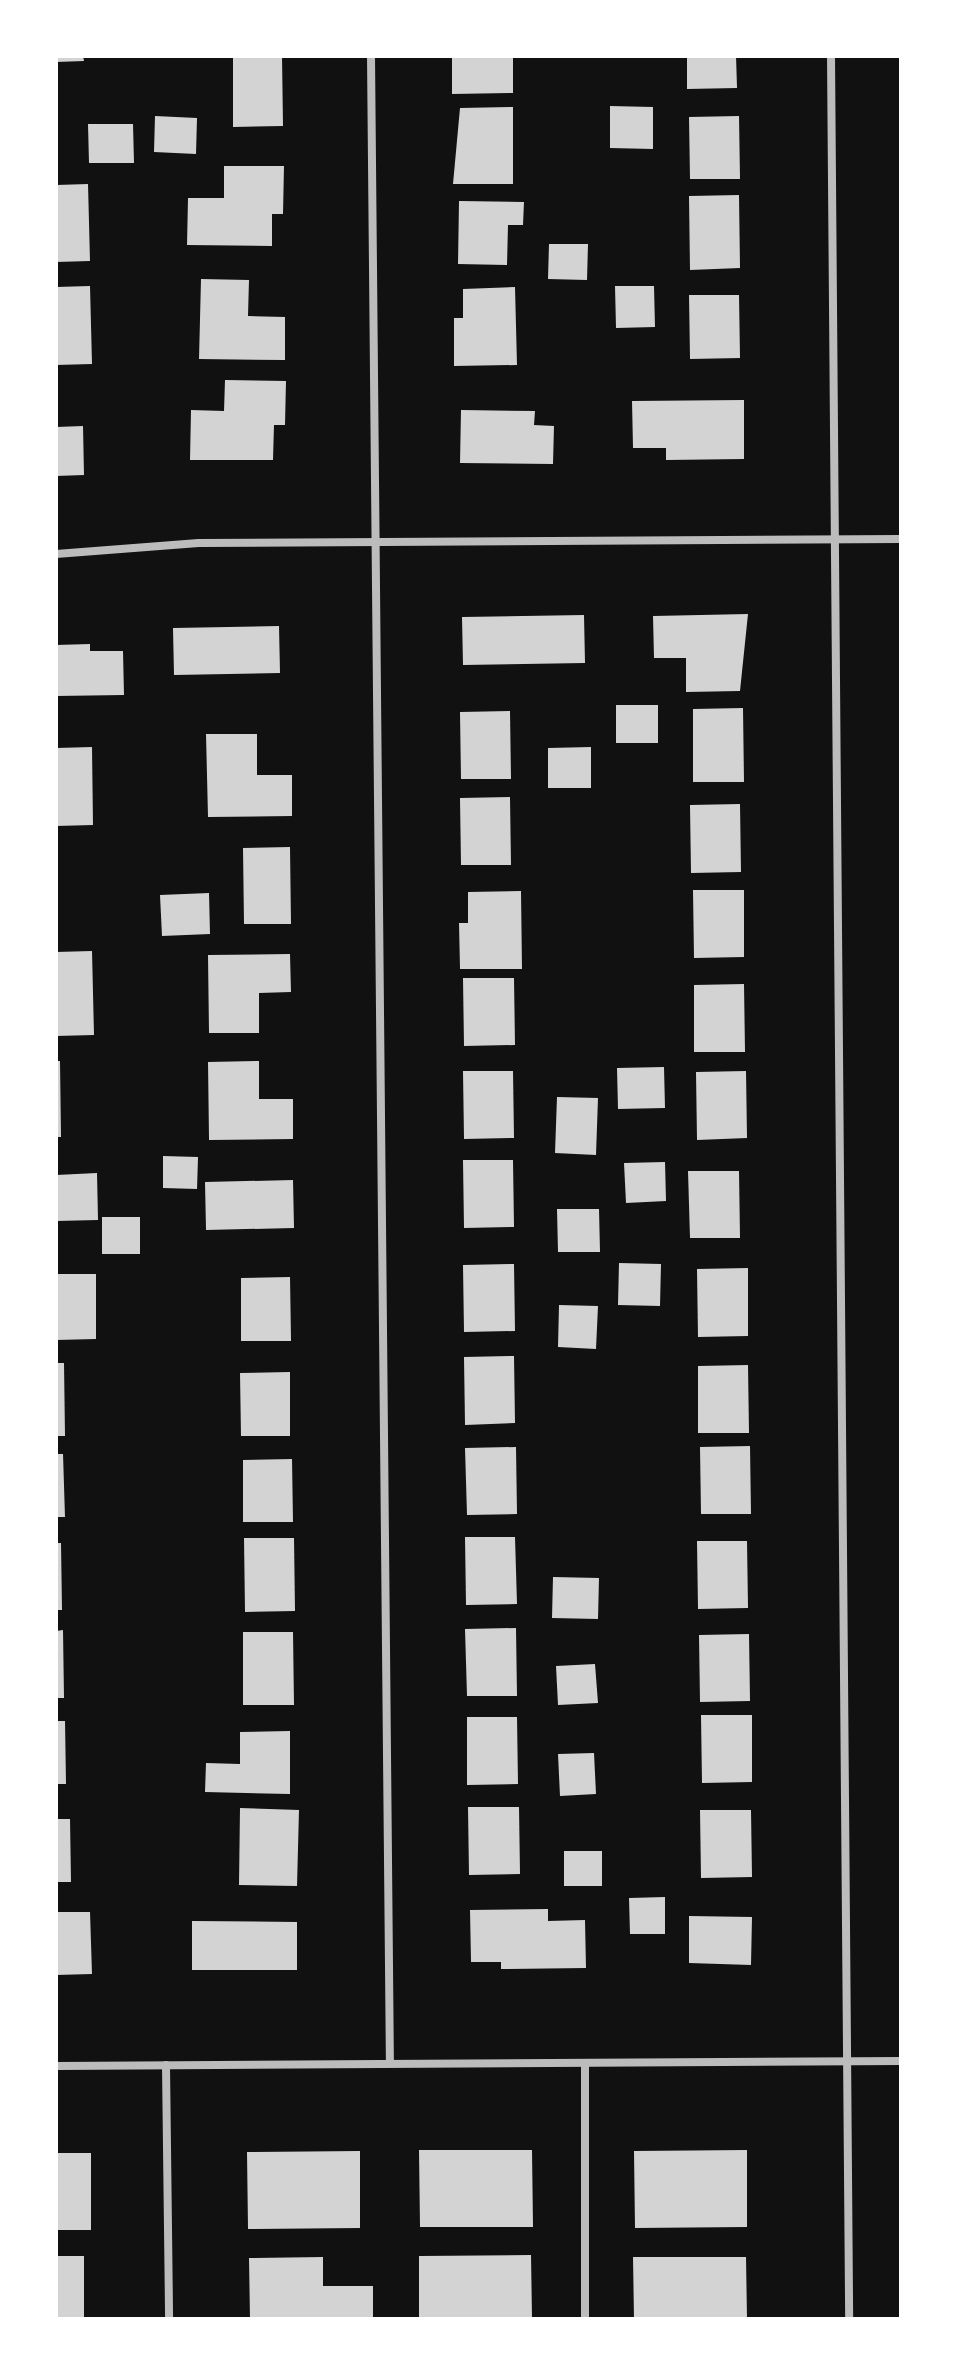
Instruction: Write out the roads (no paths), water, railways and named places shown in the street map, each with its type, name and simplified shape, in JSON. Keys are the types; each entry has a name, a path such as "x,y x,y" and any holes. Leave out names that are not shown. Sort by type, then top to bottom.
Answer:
{"street":[{"path":"371,56 390,2063"},
{"path":"831,56 849,2319"},
{"path":"56,554 374,540 901,539"},
{"path":"56,2066 901,2061"},
{"path":"585,2063 585,2319"},
{"path":"166,2065 169,2319"}]}
